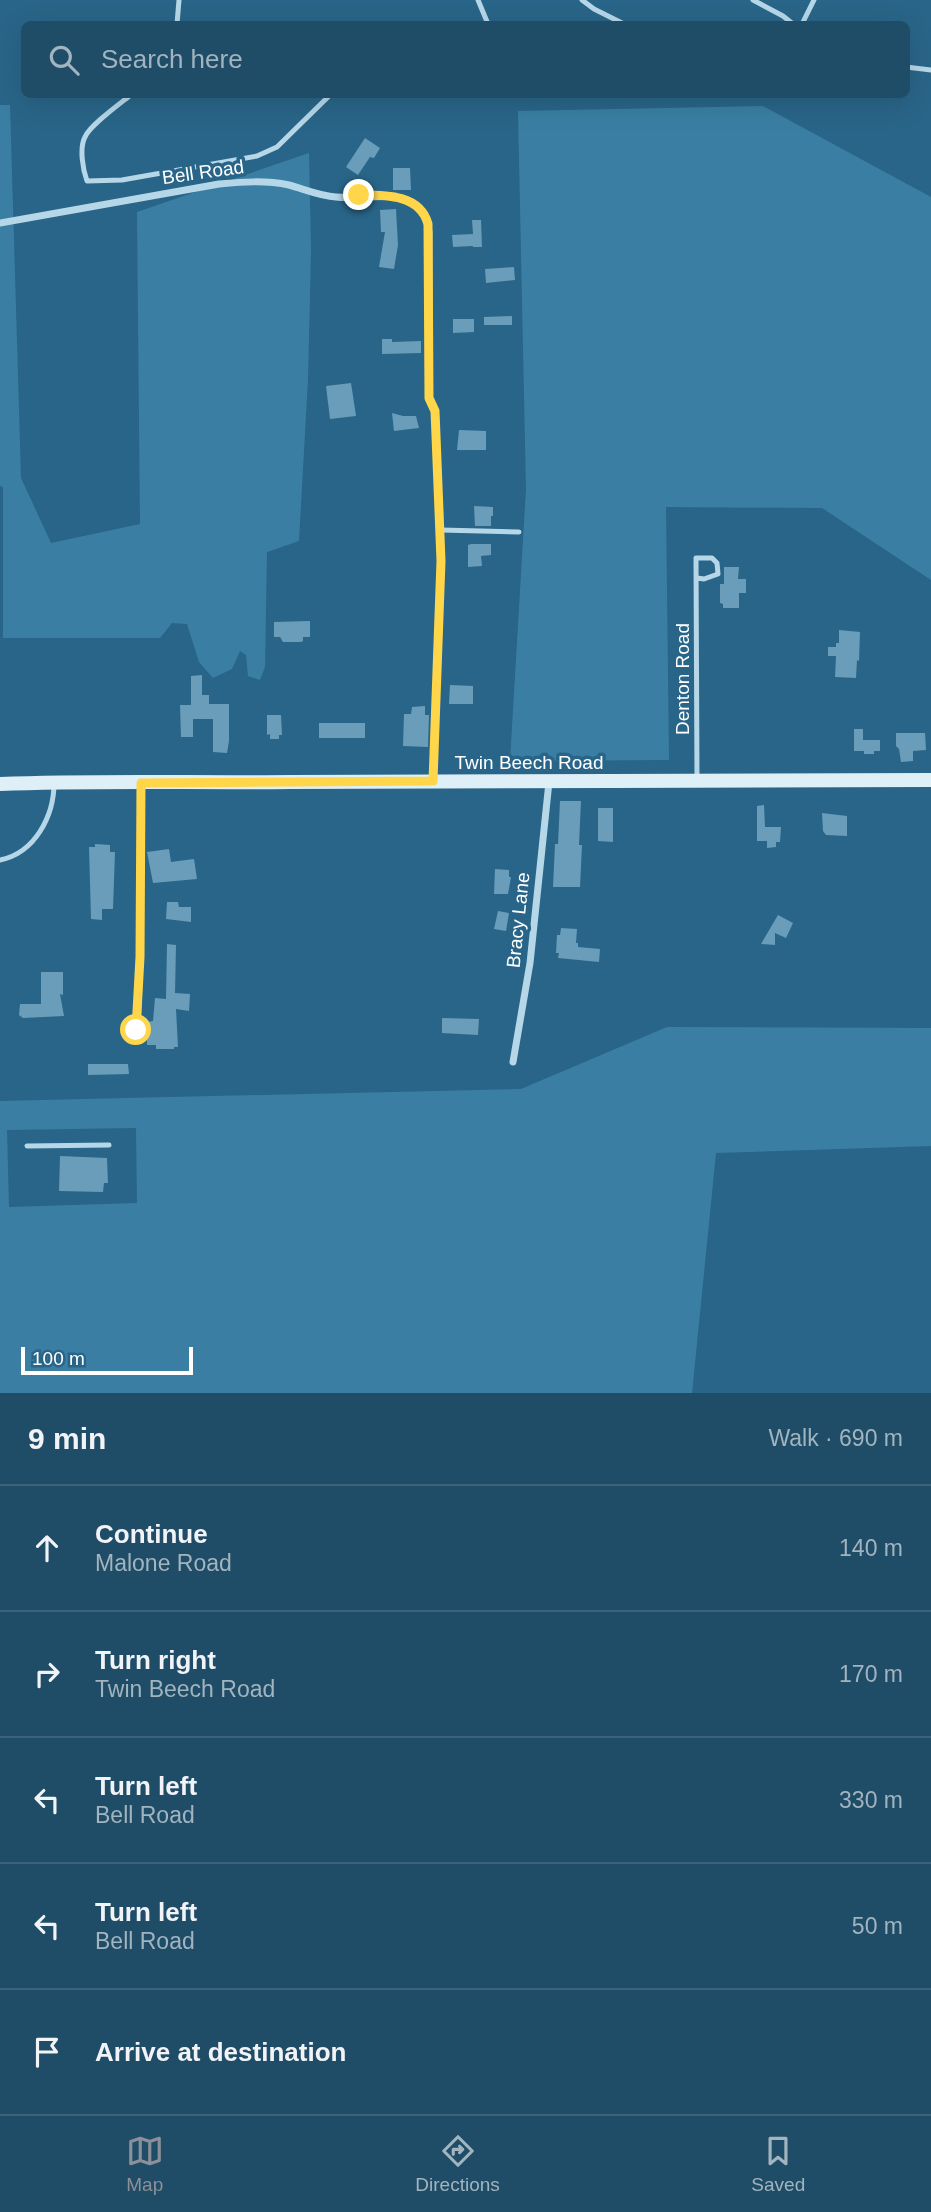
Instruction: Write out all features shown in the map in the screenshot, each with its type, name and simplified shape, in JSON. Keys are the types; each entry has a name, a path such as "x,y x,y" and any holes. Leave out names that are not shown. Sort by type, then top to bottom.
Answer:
{"street":[{"name":"Bell Road","path":"0,223 242,181 278,183 336,197 383,195 405,200 421,208 429,232 429,398 435,411 441,530 433,781"},
{"name":"Twin Beech Road","path":"0,784 931,780"},
{"name":"Bracy Lane","path":"513,1062 530,963 550,781"},
{"path":"136,1030 140,957 141,783"}],"lane":[{"path":"177,21 179,0"},
{"path":"478,0 487,21"},
{"path":"582,0 618,21"},
{"path":"753,0 789,21"},
{"path":"804,21 814,0"},
{"path":"910,67 931,70"},
{"path":"127,98 106,114 85,136 82,167 87,181 122,180 257,156 277,147 327,98"},
{"path":"441,530 519,532"},
{"path":"696,558 712,558 717,563 718,574 704,579 697,578 696,558"},
{"name":"Denton Road","path":"697,578 698,781"},
{"path":"0,860 27,848 40,833 52,803 54,782"},
{"path":"27,1146 109,1146"}],"shaded area":[{"path":"0,105 10,105 21,478 51,543 140,524 137,212 309,153 311,250 308,379 299,541 267,552 265,667 260,680 248,676 246,655 240,651 232,669 213,678 199,662 187,624 172,623 160,638 3,638 3,487 0,486"},
{"path":"763,106 931,197 931,580 822,508 666,507 669,760 510,761 526,489 518,111"},
{"path":"667,1027 931,1028 931,1146 716,1153 692,1393 0,1393 0,1101 521,1089","holes":["136,1128 137,1203 9,1207 7,1130"]}],"building":[{"path":"365,138 380,148 358,175 346,167"},
{"path":"393,168 410,168 411,190 393,190"},
{"path":"396,209 398,245 394,269 379,267 385,232 381,232 380,210"},
{"path":"472,220 481,220 482,247 453,247 452,235 473,234"},
{"path":"514,267 515,280 486,283 485,269"},
{"path":"512,316 512,325 484,325 484,317"},
{"path":"453,319 474,319 474,332 453,333"},
{"path":"382,339 392,339 392,342 421,341 421,353 382,354"},
{"path":"351,383 356,416 330,419 326,386"},
{"path":"392,413 416,416 419,428 394,431"},
{"path":"459,430 486,431 486,450 457,450"},
{"path":"474,506 493,507 491,526 475,526"},
{"path":"491,544 491,555 481,556 482,566 468,567 468,545"},
{"path":"724,567 739,567 738,579 746,579 746,593 739,593 739,608 723,608 720,603"},
{"path":"310,621 310,637 303,637 301,642 283,642 280,637 274,637 274,622"},
{"path":"839,630 860,632 856,678 835,677 836,656 828,656 828,647 836,647 836,643 839,643"},
{"path":"202,675 202,695 209,695 209,704 229,704 227,753 213,752 213,719 193,719 193,737 181,737 180,705 191,705 191,676"},
{"path":"450,685 473,686 473,704 449,704"},
{"path":"425,706 425,715 429,715 428,747 403,746 404,714 411,714 412,707"},
{"path":"267,715 281,715 282,735 279,735 279,739 270,739 270,734 267,735"},
{"path":"319,723 365,723 365,738 319,738"},
{"path":"854,729 863,729 863,740 880,740 880,751 864,754 864,751 854,751"},
{"path":"896,733 925,733 926,750 913,751 913,761 901,762 896,746"},
{"path":"560,801 581,801 580,887 553,887"},
{"path":"764,805 765,827 781,827 780,842 776,842 776,847 767,848 767,841 757,841 757,806"},
{"path":"598,808 613,808 613,842 598,841"},
{"path":"822,813 847,816 847,836 826,835 823,831"},
{"path":"95,844 110,845 110,852 115,852 113,909 102,909 102,920 91,919 89,847 95,847"},
{"path":"169,849 171,862 194,859 197,879 153,883 147,852"},
{"path":"495,869 509,870 511,877 508,894 494,894"},
{"path":"167,902 178,902 179,907 191,907 191,922 166,919"},
{"path":"498,911 509,913 506,931 494,929"},
{"path":"778,915 793,923 786,938 775,933 775,945 761,944"},
{"path":"561,928 577,929 578,947 600,949 599,962 558,958 557,935 560,935"},
{"path":"167,944 176,945 175,993 190,994 189,1011 176,1009 178,1047 156,1049 156,1045 147,1045 147,1022 153,1021 155,998 166,999"},
{"path":"41,972 63,972 63,995 60,994 64,1016 23,1018 19,1015 20,1004 41,1004"},
{"path":"442,1018 479,1019 478,1035 442,1033"},
{"path":"88,1064 128,1064 129,1074 88,1075"},
{"path":"60,1156 107,1158 108,1183 104,1183 103,1192 59,1191"}],"route":[{"path":"136,1030 140,957 141,783 433,781 441,530 435,411 429,398 428,224 421,208 405,200 383,195 359,195"}]}
